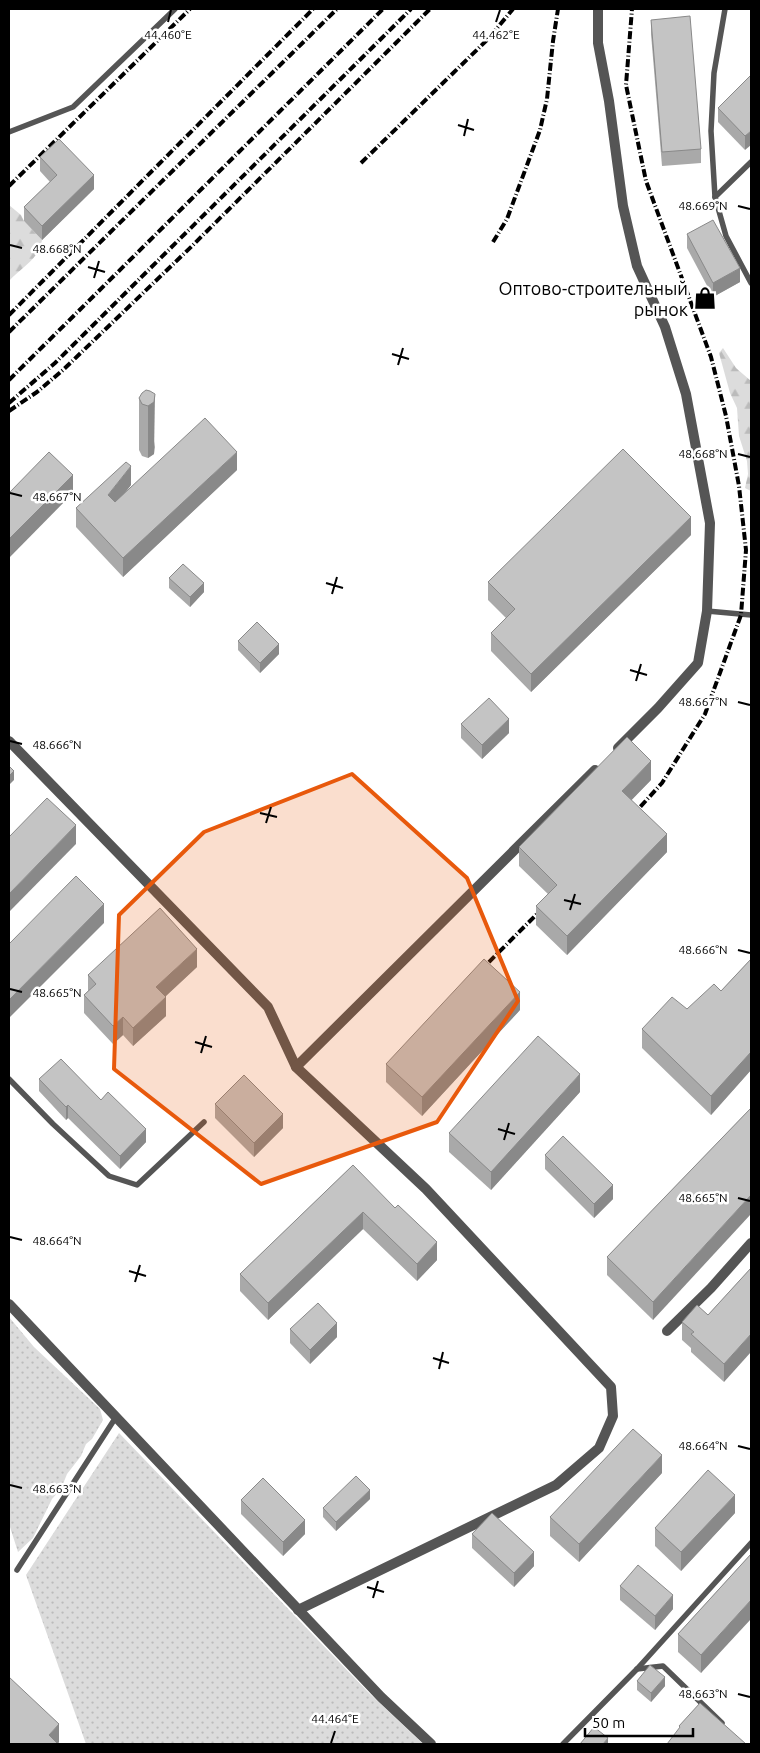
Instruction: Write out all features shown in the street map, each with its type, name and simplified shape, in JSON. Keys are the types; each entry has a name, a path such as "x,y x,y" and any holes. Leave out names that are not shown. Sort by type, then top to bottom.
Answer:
{"street":[{"path":"296,1067 658,708 698,663 707,611 710,523 686,394 665,328 637,266 623,206 609,101 598,43 598,9"},
{"path":"9,741 268,1007 296,1067 426,1189 611,1387 613,1416 599,1448 556,1485 298,1610"},
{"path":"668,1331 711,1288 751,1243"},
{"path":"9,1304 381,1697 431,1744"}],"lane":[{"path":"9,132 73,107 175,9"},
{"path":"726,9 714,73 711,131 715,197 726,236 751,283"},
{"path":"715,197 751,162"},
{"path":"707,611 751,615"},
{"path":"9,1079 53,1124 109,1176 137,1185 204,1122"},
{"path":"17,1570 116,1417"},
{"path":"564,1744 637,1669 751,1543"},
{"path":"637,1669 663,1666 730,1731"}],"highlighted area":[{"path":"352,774 467,878 518,1001 437,1122 261,1184 114,1069 119,915 204,832"}],"green space":[{"path":"9,205 21,215 24,221 42,240 41,246 34,257 9,281"},
{"path":"723,348 736,368 751,381 751,491 745,488 748,474 747,461 739,436 737,408 730,393 719,353"},
{"path":"9,1317 34,1347 100,1409 103,1420 92,1439 86,1444 81,1456 67,1474 61,1489 52,1499 33,1538 18,1552 9,1524"},
{"path":"119,1433 368,1692 423,1744 86,1744 26,1575"}],"building":[{"path":"690,16 701,149 662,152 651,20"},
{"path":"751,75 751,131 745,136 718,108"},
{"path":"59,139 94,175 42,226 24,207 57,175 40,157"},
{"path":"713,220 740,268 713,283 687,234"},
{"path":"146,390 155,394 154,402 148,406 142,404 139,398"},
{"path":"205,418 237,452 123,558 76,508 126,462 131,466 108,495 115,502"},
{"path":"623,449 691,517 531,674 491,633 515,609 488,582"},
{"path":"49,452 73,475 9,539 9,493"},
{"path":"183,564 204,583 190,597 169,578"},
{"path":"257,622 279,644 260,663 238,641"},
{"path":"489,698 509,719 482,745 461,724"},
{"path":"627,737 651,761 622,791 667,834 567,936 536,906 557,885 519,847"},
{"path":"9,766 14,771 9,776"},
{"path":"47,798 76,825 9,894 9,837"},
{"path":"76,876 104,904 9,1000 9,944"},
{"path":"160,908 197,949 156,987 166,997 133,1028 123,1017 113,1026 84,995 96,984 88,975"},
{"path":"484,959 520,992 422,1097 386,1064"},
{"path":"751,959 751,1052 711,1096 642,1029 672,997 687,1009 714,984 721,991"},
{"path":"538,1036 580,1074 491,1172 449,1133"},
{"path":"61,1059 101,1100 108,1092 146,1129 120,1156 68,1105 66,1107 39,1079"},
{"path":"244,1075 283,1114 254,1143 215,1104"},
{"path":"751,1108 751,1195 653,1302 607,1257"},
{"path":"563,1136 613,1185 594,1204 545,1155"},
{"path":"353,1165 395,1208 398,1205 437,1242 417,1264 363,1212 268,1303 240,1274"},
{"path":"751,1268 751,1334 724,1364 691,1334 694,1332 682,1322 697,1305 708,1315"},
{"path":"318,1303 337,1323 310,1350 290,1329"},
{"path":"633,1429 662,1455 579,1544 550,1517"},
{"path":"708,1470 735,1495 681,1552 655,1528"},
{"path":"356,1476 370,1490 336,1522 323,1508"},
{"path":"263,1478 305,1520 283,1542 241,1500"},
{"path":"492,1513 534,1552 514,1573 472,1534"},
{"path":"751,1554 751,1600 701,1655 678,1634"},
{"path":"638,1565 673,1595 655,1616 620,1586"},
{"path":"650,1665 665,1677 651,1693 637,1681"},
{"path":"9,1677 59,1724 49,1735 58,1744 9,1744"},
{"path":"700,1703 746,1744 667,1744 679,1726"},
{"path":"594,1727 608,1738 603,1744 580,1744"}],"railway":[{"path":"9,186 190,9"},
{"path":"9,315 313,9"},
{"path":"9,332 337,9"},
{"path":"9,380 383,9"},
{"path":"9,403 55,363 411,9"},
{"path":"9,411 37,392 63,370 192,246 430,9"},
{"path":"361,163 488,39 513,9"},
{"path":"493,242 507,219 540,130 547,99 558,9"},
{"path":"631,817 662,783 705,714 741,615 746,550 739,486 726,416 711,357 646,181 626,85 632,9"},
{"path":"479,972 546,905"}],"place":[{"name":"Оптово-строительный рынок","path":"705,298"}]}
